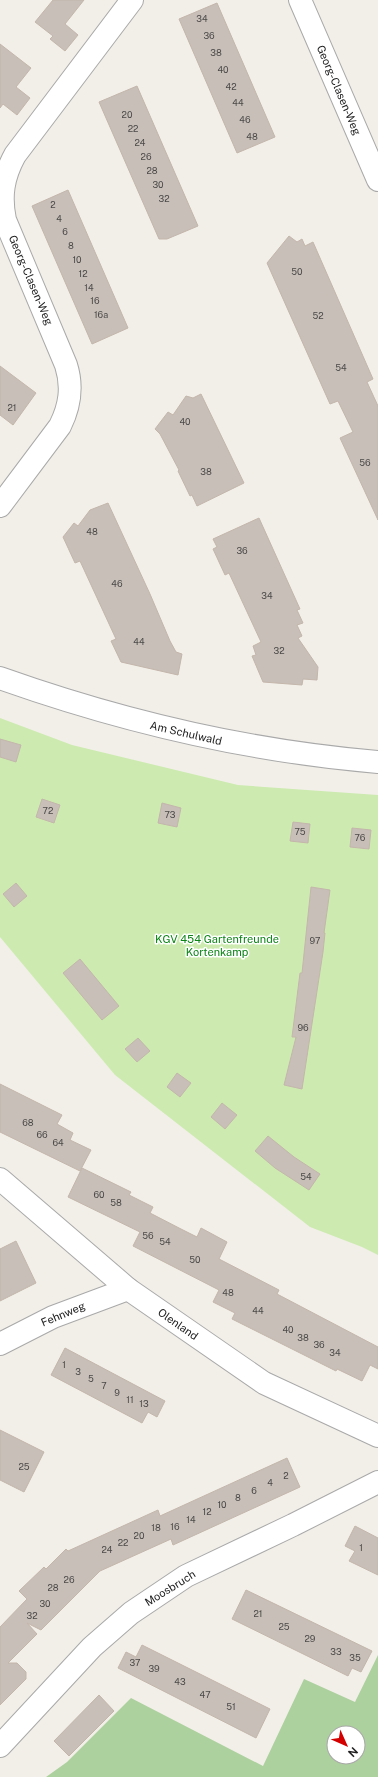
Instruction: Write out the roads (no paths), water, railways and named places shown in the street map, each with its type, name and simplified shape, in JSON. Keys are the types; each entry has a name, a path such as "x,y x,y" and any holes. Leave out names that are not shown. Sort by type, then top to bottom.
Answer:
{"street":[{"name":"Georg-Clasen-Weg","path":"0,506 60,426 66,414 71,388 66,365 5,220 2,201 4,179 15,155 132,0"},
{"name":"Georg-Clasen-Weg","path":"300,0 378,180"},
{"name":"Am Schulwald","path":"0,678 137,721 195,736 302,754 378,762"},
{"name":"Olenland","path":"0,1179 128,1289 264,1383 378,1436"},
{"name":"Fehnweg","path":"0,1344 53,1317 128,1289"},
{"name":"Moosbruch","path":"0,1753 92,1647 131,1613 186,1576 293,1525 378,1482"}],"park label":[{"name":"KGV 454 Gartenfreunde Kortenkamp","path":"217,945"}]}
